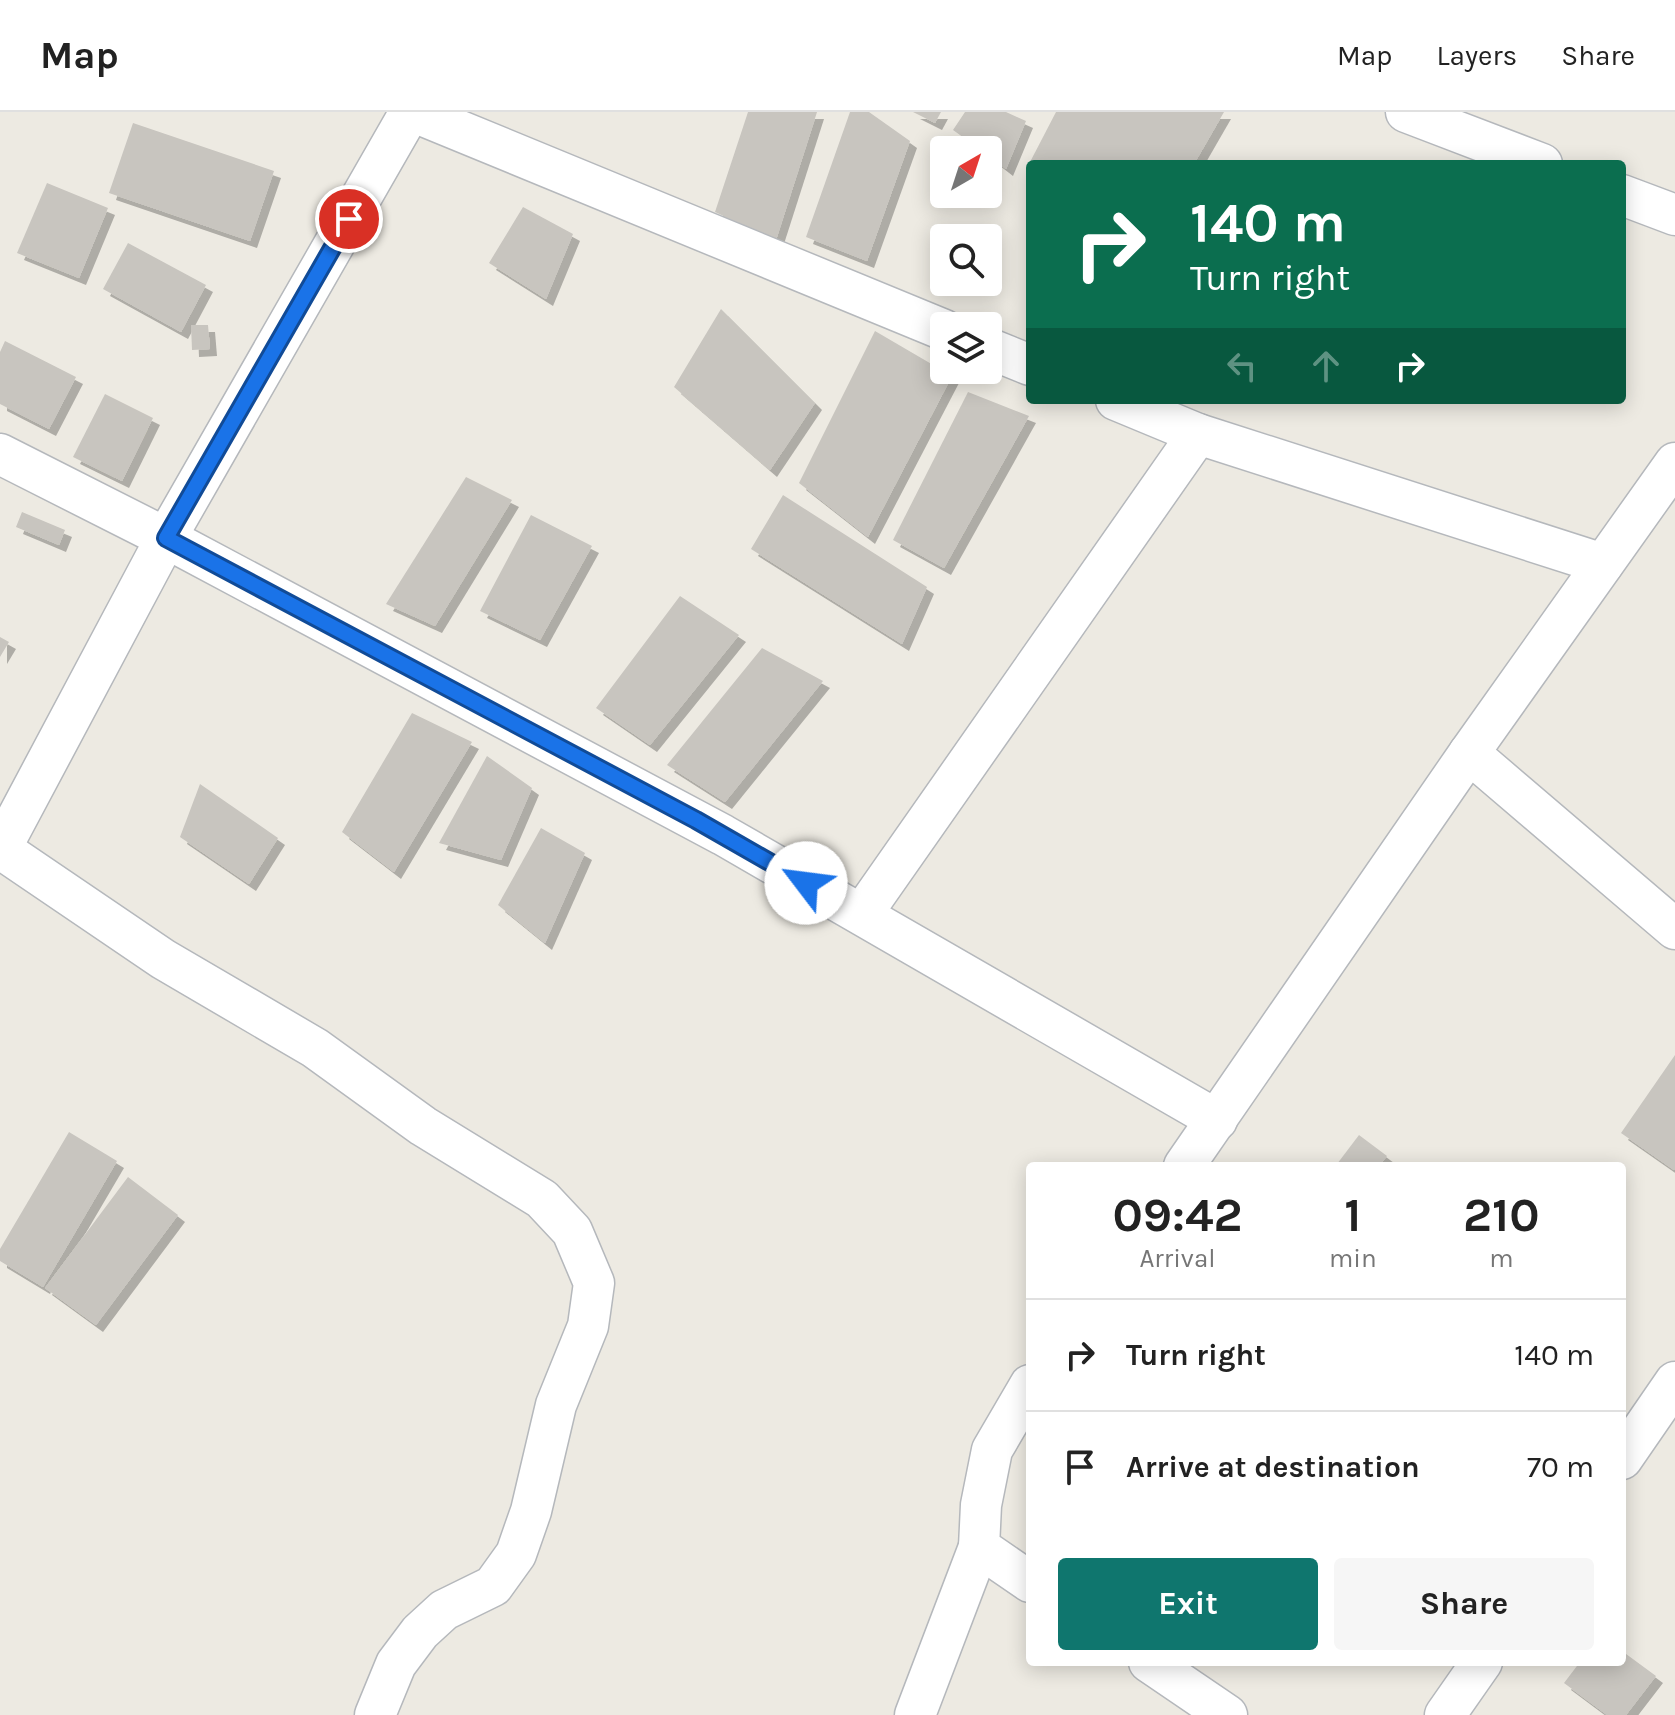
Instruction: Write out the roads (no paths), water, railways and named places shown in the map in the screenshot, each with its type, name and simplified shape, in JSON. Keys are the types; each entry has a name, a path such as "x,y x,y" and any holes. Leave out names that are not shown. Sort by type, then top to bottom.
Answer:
{"street":[{"path":"375,1715 396,1664 420,1632 444,1610 493,1586 516,1554 531,1511 556,1405 588,1326 594,1283 572,1231 542,1199 423,1126 315,1048 163,959 0,850 166,538 412,112 930,324"},
{"path":"1406,112 1532,160"},
{"path":"1626,197 1675,215"},
{"path":"1002,354 1026,363"},
{"path":"1126,404 1198,434 1603,564"},
{"path":"862,914 1198,434"},
{"path":"0,454 166,538 710,827 1217,1120"},
{"path":"1187,1162 1469,753 1675,463"},
{"path":"1469,753 1675,929"},
{"path":"1626,1453 1675,1382"},
{"path":"915,1715 979,1547 981,1505 992,1450 1026,1392"},
{"path":"979,1547 1026,1579"},
{"path":"1155,1666 1227,1715"},
{"path":"1445,1715 1479,1666"}]}
